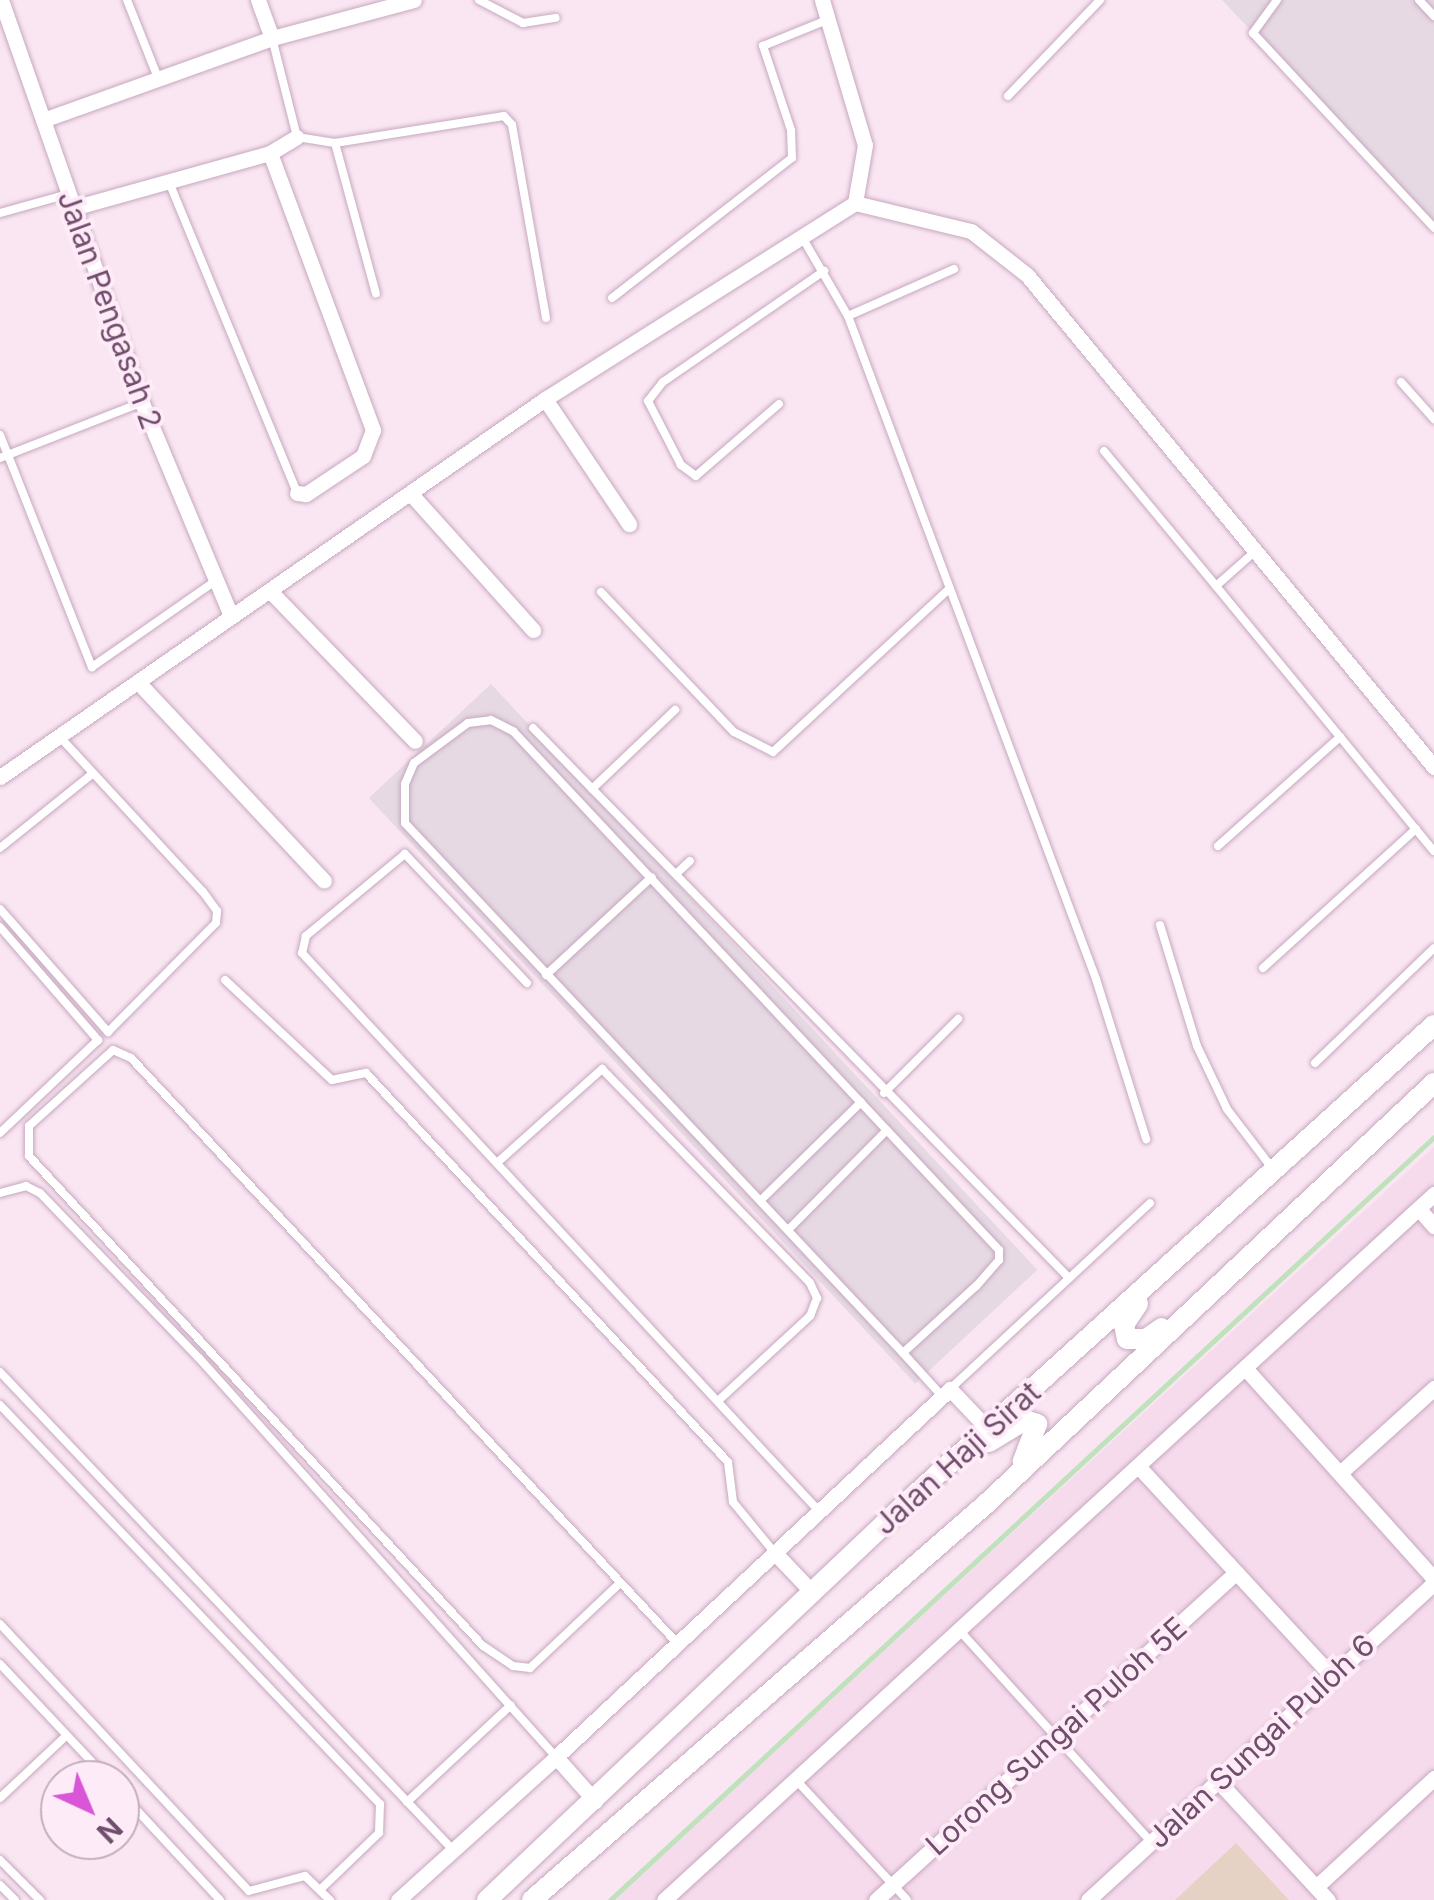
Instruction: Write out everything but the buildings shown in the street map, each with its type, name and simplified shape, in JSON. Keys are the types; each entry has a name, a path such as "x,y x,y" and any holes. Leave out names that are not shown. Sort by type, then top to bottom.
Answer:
{"main road":[{"name":"Jalan Haji Sirat","path":"488,1900 918,1492 1434,1025"},
{"name":"Jalan Haji Sirat","path":"532,1900 986,1504 1434,1084"},
{"path":"1189,1247 1134,1309 1124,1325 1127,1339 1146,1339 1228,1279"},
{"path":"918,1492 1007,1428 1025,1420 1036,1424 1032,1449 986,1504"}],"street":[{"name":"Jalan Pengasah 2","path":"1,0 142,402 231,616"},
{"path":"258,0 272,38"},
{"path":"43,120 272,38 414,0"},
{"path":"822,0 865,145 855,203"},
{"path":"71,201 169,182 270,153 297,137"},
{"path":"270,153 373,430 363,456 306,494 297,493"},
{"path":"0,777 546,400 800,233 855,203 991,241 1027,275 1252,554 1434,768"},
{"path":"546,400 629,524"},
{"path":"411,494 534,630"},
{"path":"271,592 415,741"},
{"path":"138,682 324,880"},
{"path":"664,1900 1434,1194"},
{"path":"1418,1209 1434,1226"},
{"path":"1245,1368 1434,1581"},
{"path":"1340,1473 1434,1388"},
{"path":"398,1900 946,1392 988,1429"},
{"path":"1138,1466 1332,1676"},
{"path":"774,1552 812,1592"},
{"name":"Lorong Sungai Puloh 5E","path":"876,1900 1236,1572"},
{"name":"Jalan Sungai Puloh 6","path":"1088,1900 1434,1581"},
{"path":"556,1757 596,1801"},
{"path":"1316,1887 1434,1778"},
{"path":"1218,1781 1328,1900"}],"lane":[{"path":"127,0 158,78"},
{"path":"354,0 360,16"},
{"path":"478,0 523,23 556,18"},
{"path":"1008,96 1100,0"},
{"path":"1276,0 1252,32 1434,228"},
{"path":"1419,0 1434,16"},
{"path":"612,298 792,158 791,130 763,46 828,19"},
{"path":"272,38 297,137 334,143 504,116 512,125 546,318"},
{"path":"334,143 376,294"},
{"path":"169,182 297,493"},
{"path":"0,213 71,201"},
{"path":"800,233 848,316 1096,979 1146,1140"},
{"path":"848,316 954,269"},
{"path":"779,404 696,476 681,465 648,401 663,382 824,271"},
{"path":"1401,382 1434,419"},
{"path":"5,456 142,402"},
{"path":"0,434 5,456 92,666 214,582"},
{"path":"1104,451 1434,851"},
{"path":"1216,586 1252,554"},
{"path":"601,592 734,732 773,752 949,589"},
{"path":"592,788 675,710"},
{"path":"904,1352 976,1286 999,1260 999,1250 512,731 491,720 468,723 414,764 405,784 406,823 546,975 904,1352 946,1392 1150,1204"},
{"path":"533,728 884,1093 1069,1278"},
{"path":"0,908 108,1032 216,923 217,911 202,892 60,737"},
{"path":"1218,846 1340,737"},
{"path":"0,848 92,774"},
{"path":"1264,968 1416,829"},
{"path":"526,982 405,854 306,936 302,954 818,1510"},
{"path":"676,874 690,861"},
{"path":"546,975 652,877"},
{"path":"1160,925 1197,1046 1227,1109 1274,1170"},
{"path":"0,927 98,1040 0,1133"},
{"path":"1315,1063 1434,948"},
{"path":"225,980 332,1080 366,1073 728,1462 733,1502 774,1552"},
{"path":"884,1093 958,1019"},
{"path":"620,1583 530,1668 513,1666 483,1646 29,1156 29,1126 113,1050 131,1058 677,1643"},
{"path":"498,1162 602,1069 810,1283 816,1298 810,1316 718,1401"},
{"path":"761,1200 861,1102"},
{"path":"788,1229 887,1130"},
{"path":"0,1194 26,1186 40,1193 200,1358 556,1757"},
{"path":"0,1372 453,1850"},
{"path":"0,1405 380,1804 380,1834 320,1890"},
{"path":"0,1624 249,1891 290,1876 305,1876 330,1900"},
{"path":"959,1630 1151,1842"},
{"path":"0,1664 89,1760"},
{"path":"407,1802 511,1705"},
{"path":"0,1798 66,1736"},
{"path":"796,1780 907,1900"},
{"path":"140,1814 220,1900"},
{"path":"0,1860 40,1900"},
{"path":"0,1884 14,1900"}],"shaded area":[{"path":"1222,0 1434,0 1434,225"},
{"path":"491,684 1037,1270 915,1384 369,798"},
{"path":"1434,1147 1434,1900 611,1900"},
{"path":"1236,1843 1289,1900 1175,1900"}],"waterway":[{"path":"610,1900 1434,1137"}]}
